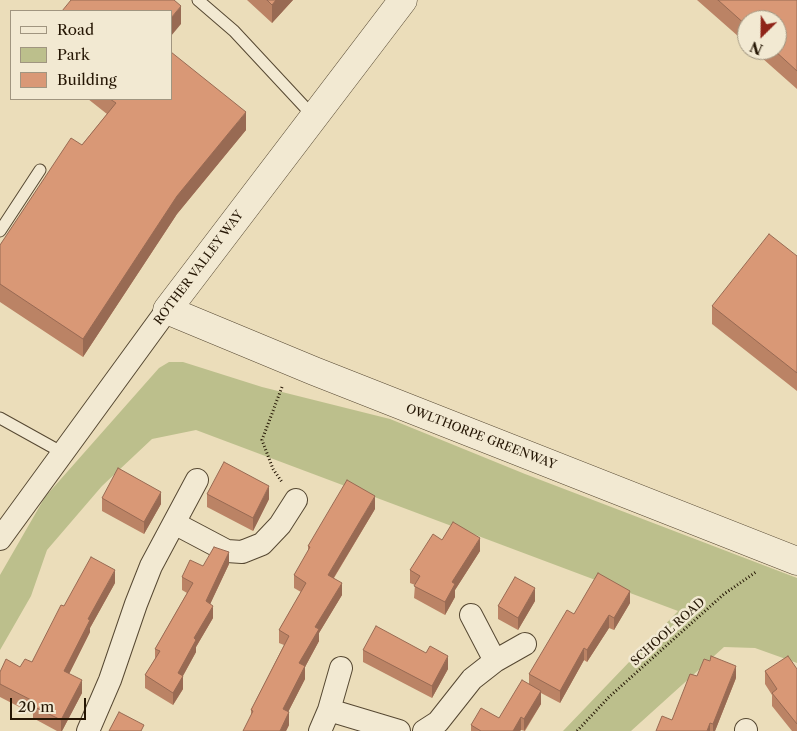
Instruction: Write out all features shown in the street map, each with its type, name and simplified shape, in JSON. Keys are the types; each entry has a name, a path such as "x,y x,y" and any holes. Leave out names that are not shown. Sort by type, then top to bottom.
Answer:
{"street":[{"name":"ROTHER VALLEY WAY","path":"0,539 167,310 403,0"},
{"name":"OWLTHORPE GREENWAY","path":"167,310 292,362 787,558"},
{"path":"88,731 110,680 136,604 152,566 197,480"},
{"path":"174,523 227,550 242,552 262,544 280,525 296,500"},
{"path":"471,615 495,661"},
{"path":"424,731 438,722 472,679 495,661 525,644"},
{"path":"320,731 329,710 340,668"},
{"path":"329,710 399,731"}],"lane":[{"path":"198,0 234,31 314,117"},
{"path":"0,231 40,170"},
{"path":"0,418 63,453"}],"path":[{"path":"292,362 262,440 272,469 296,500"},
{"name":"SCHOOL ROAD","path":"577,731 609,698 724,594 762,568 787,558"}],"green space":[{"path":"169,362 183,362 262,387 390,419 525,474 797,578 797,663 755,648 724,647 631,731 563,731 678,611 196,430 152,439 102,486 47,550 31,596 0,650 0,575 45,497 159,368"}],"building":[{"path":"71,0 174,0 181,6 172,17 172,10 63,10"},
{"path":"267,0 276,0 272,5"},
{"path":"718,0 797,0 797,71 785,60 787,60 787,10 737,10 737,17"},
{"path":"172,53 246,112 177,196 83,339 0,284 0,245 71,138 82,145 116,103 112,100 172,100"},
{"path":"769,234 797,256 797,373 712,306"},
{"path":"224,462 269,486 253,518 207,494"},
{"path":"118,468 161,492 144,522 102,498"},
{"path":"347,480 375,496 328,575 342,583 315,627 319,629 299,663 305,666 283,709 289,712 280,731 243,731 253,711 251,710 289,636 279,630 306,583 294,575 310,547 308,546"},
{"path":"453,522 480,538 452,582 455,584 445,602 414,586 420,576 410,570 433,534 442,540"},
{"path":"214,547 229,552 206,601 213,606 194,638 196,640 178,673 183,676 173,693 145,675 160,651 155,649 193,583 182,577 190,560 203,566"},
{"path":"91,557 115,570 88,619 90,620 64,671 82,680 61,720 33,706 35,702 0,684 0,672 6,659 20,667 25,659 32,662 61,605 64,606"},
{"path":"598,573 630,591 614,618 609,615 587,650 584,648 560,691 529,674 567,610 574,614"},
{"path":"515,577 535,588 518,618 498,606"},
{"path":"376,626 426,653 430,646 448,656 432,686 363,650"},
{"path":"711,656 736,666 713,724 710,723 707,731 656,731 662,716 672,720 690,674 697,676 704,659 710,661"},
{"path":"788,656 797,669 797,724 772,693 777,689 765,671"},
{"path":"522,680 541,691 524,719 521,717 513,731 481,731 471,725 481,708 499,718"},
{"path":"119,712 144,725 141,731 109,731"}]}
